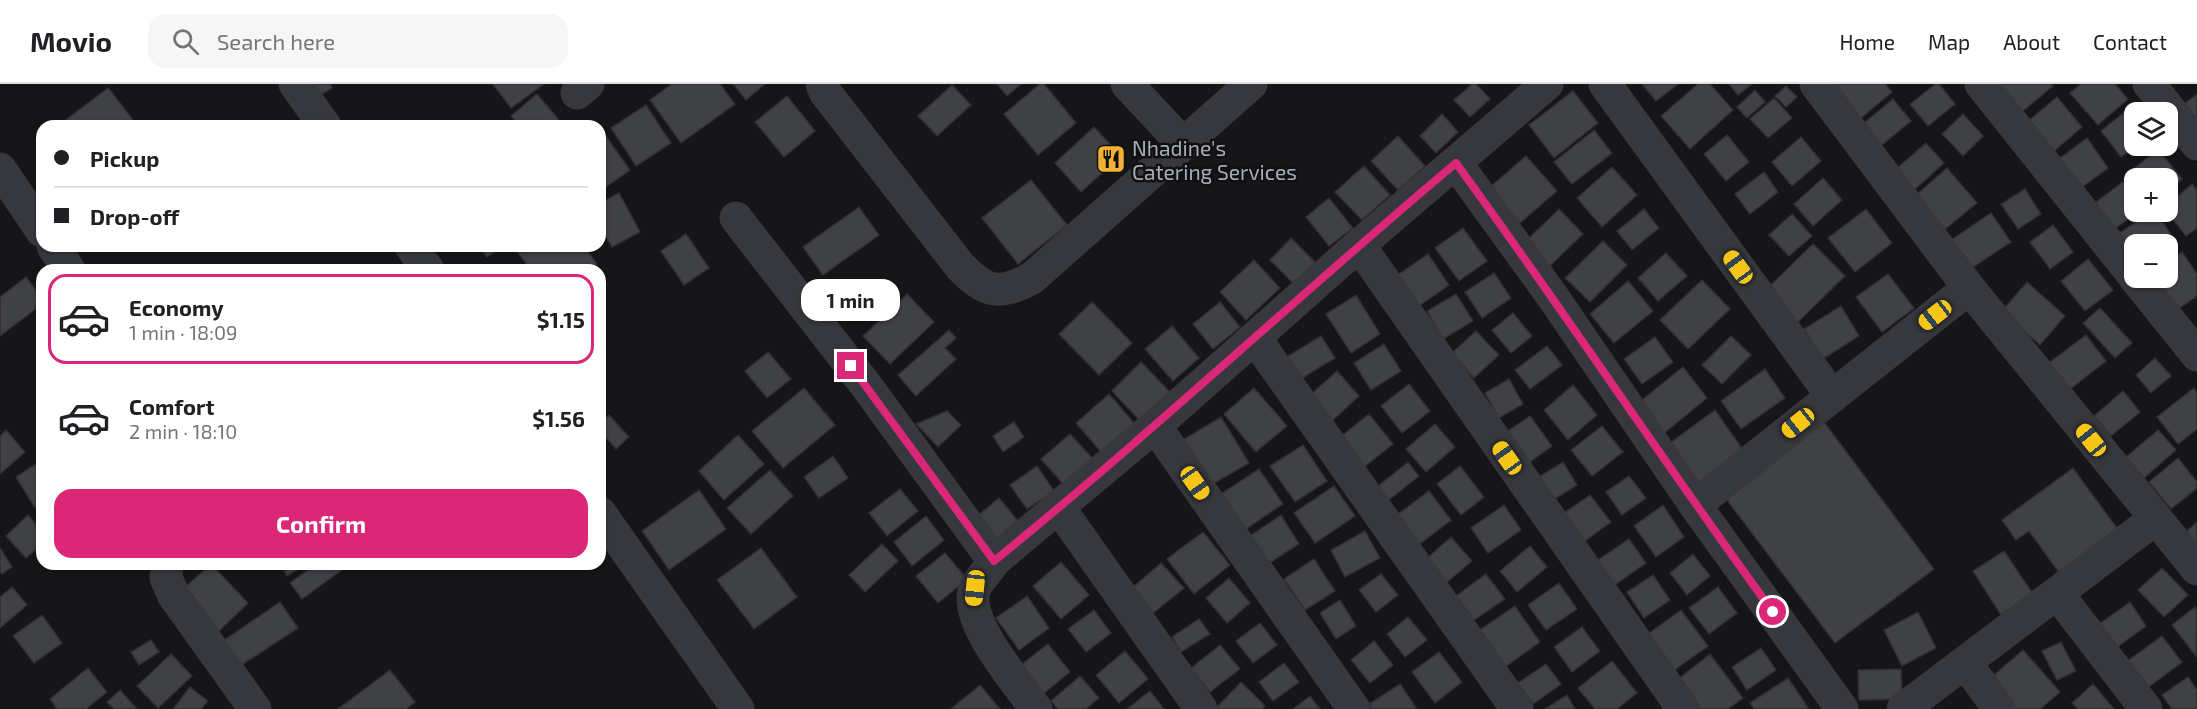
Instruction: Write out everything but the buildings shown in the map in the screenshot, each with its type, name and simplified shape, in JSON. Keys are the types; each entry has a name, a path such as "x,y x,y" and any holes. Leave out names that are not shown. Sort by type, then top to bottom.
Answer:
{"street":[{"path":"295,84 321,120"},
{"path":"822,84 825,92 960,266 975,282 994,290 1013,288 1032,278 1251,84"},
{"path":"1127,84 1183,144"},
{"path":"1036,709 982,632 973,609 975,588 994,561 1060,508 1359,245 1547,84"},
{"path":"1605,84 1832,396"},
{"path":"1816,84 1969,288 2197,569"},
{"path":"1981,84 2124,263"},
{"path":"2149,84 2197,144"},
{"path":"1456,163 1555,300 1695,505 1842,709"},
{"path":"0,169 36,222"},
{"path":"736,219 865,384 994,561"},
{"path":"1359,245 1683,709"},
{"path":"1695,505 1969,288"},
{"path":"2144,288 2197,355"},
{"path":"1255,338 1517,709"},
{"path":"1155,426 1354,709"},
{"path":"1060,508 1201,709"},
{"path":"1903,709 2155,519"},
{"path":"606,522 738,709"},
{"path":"167,570 166,578 174,596 255,709"},
{"path":"2057,593 2146,709"},
{"path":"1965,662 1999,709"}],"place":[{"name":"Nhadine's Catering Services","path":"1111,159"}],"route":[{"path":"851,366 994,561 1060,508 1359,245 1456,163 1555,300 1695,505 1773,612"}]}
